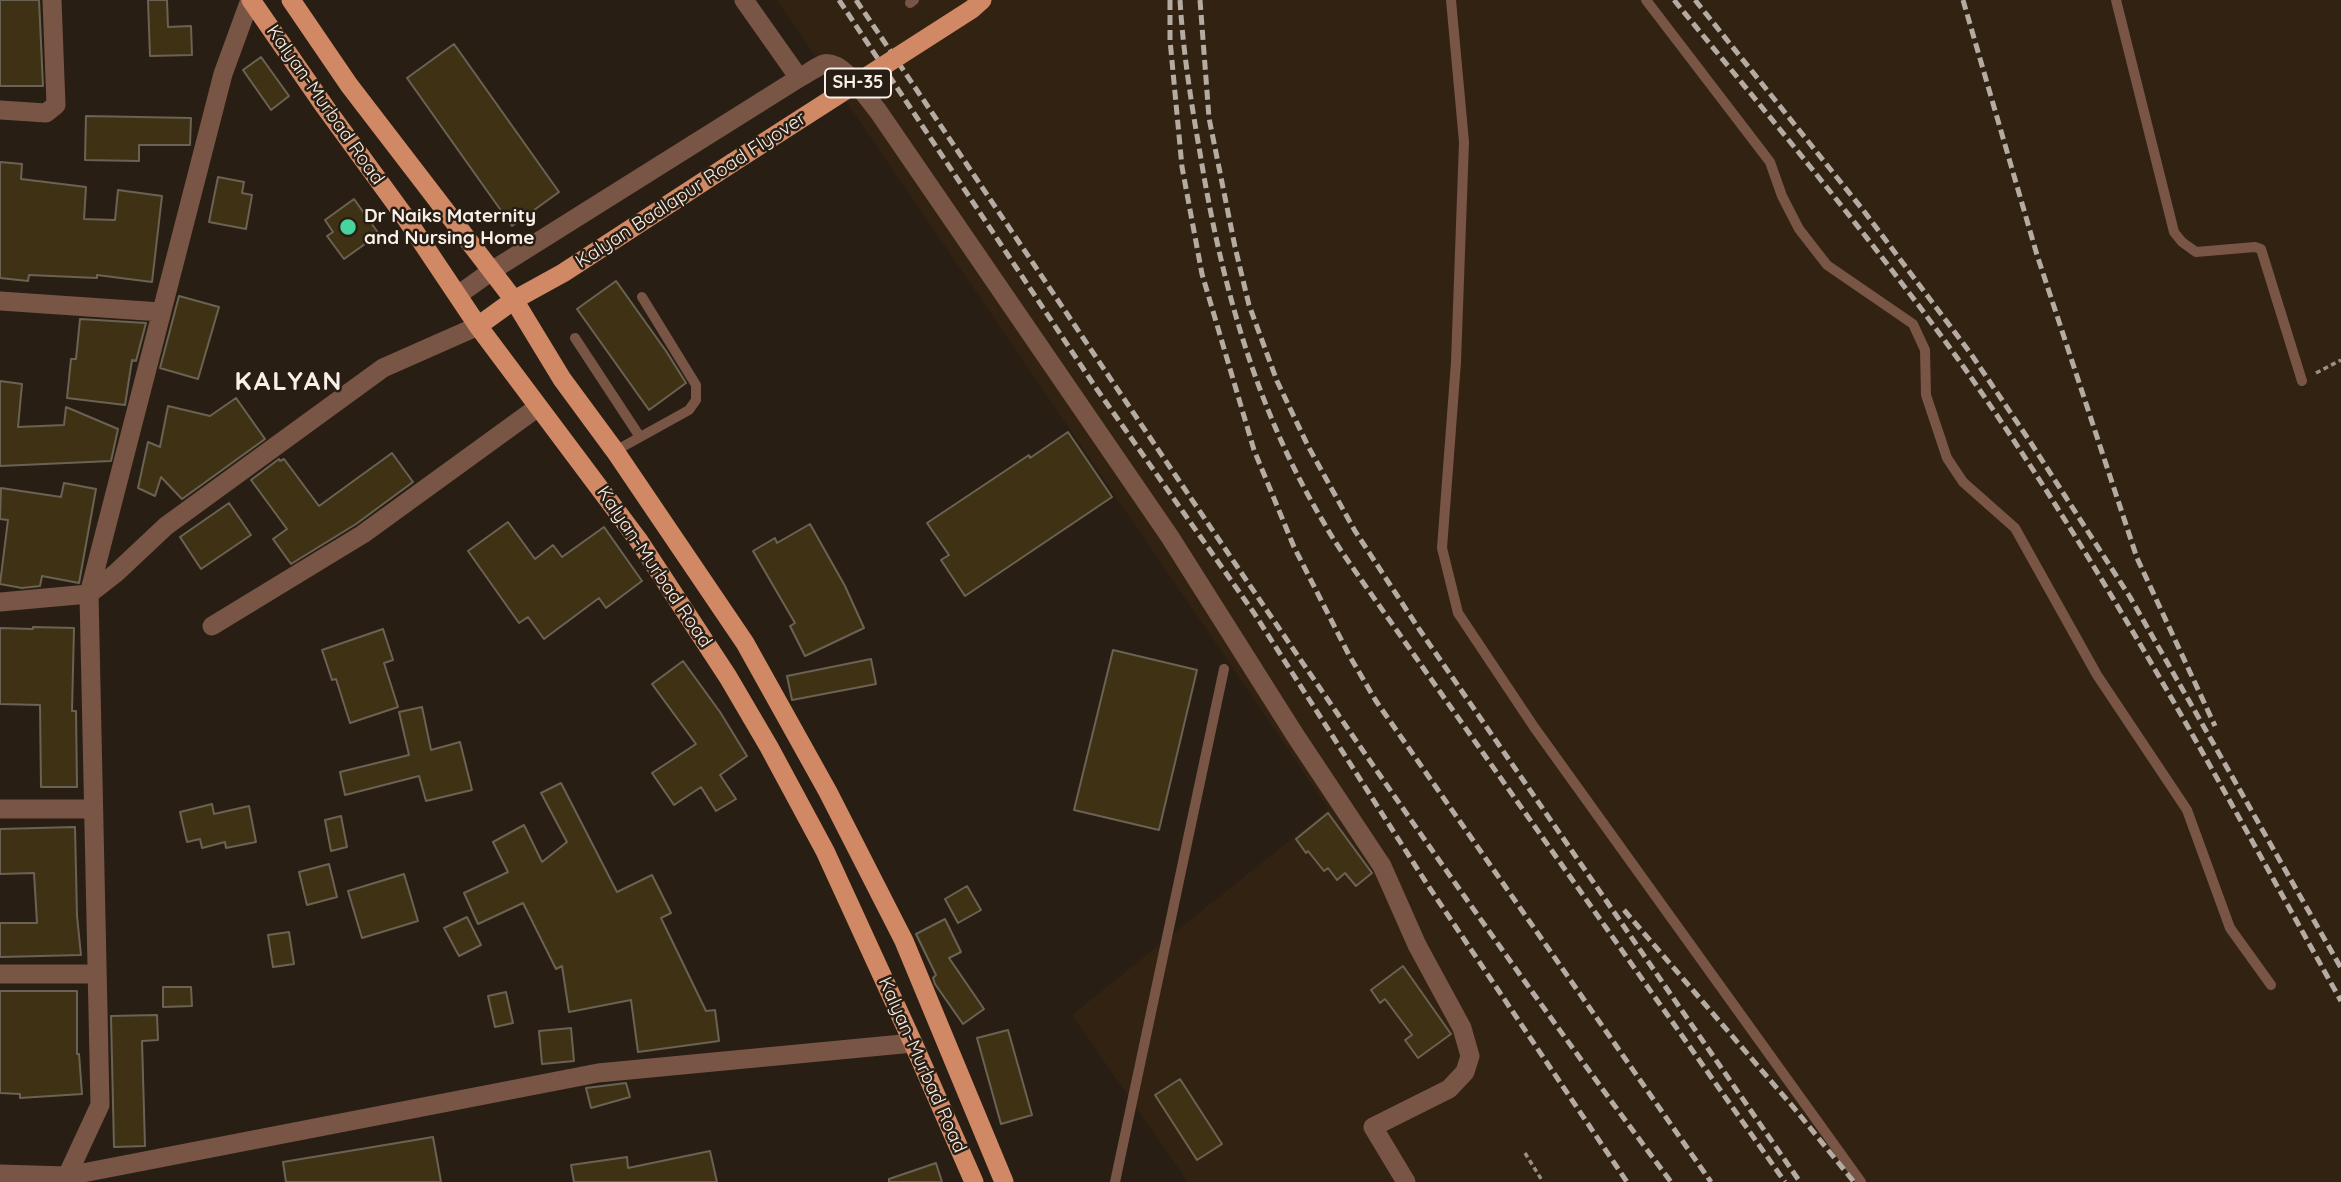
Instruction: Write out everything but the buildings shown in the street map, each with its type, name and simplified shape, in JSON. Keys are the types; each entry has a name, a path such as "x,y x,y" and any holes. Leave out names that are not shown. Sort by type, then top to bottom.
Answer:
{"main road":[{"name":"Kalyan-Murbad Road","path":"251,0 478,327 639,541 755,723 825,851 914,1043 974,1182"},
{"name":"Kalyan-Murbad Road","path":"291,0 349,85 493,270 562,379 615,451 745,643 828,792 904,941 1004,1182"},
{"name":"Kalyan Badlapur Road Flyover","path":"514,300 563,273 982,0"},
{"name":"SH-35","path":"478,327 514,300"}],"street":[{"path":"0,110 46,113 56,105 52,0"},
{"path":"64,1179 100,1105 89,594 223,74 251,0"},
{"path":"744,0 799,78"},
{"path":"458,295 493,270 799,78 826,64 835,64 843,69 878,111 1170,537 1295,735 1382,866 1417,945 1462,1028 1470,1056 1465,1072 1449,1089 1373,1127 1406,1182"},
{"path":"0,302 162,312"},
{"path":"0,602 89,594 116,573 166,526 383,368 478,327"},
{"path":"212,626 363,534 538,407"},
{"path":"0,809 93,809"},
{"path":"0,974 96,974"},
{"path":"0,1174 64,1179 598,1073 914,1043"}],"lane":[{"path":"1451,0 1464,142 1457,362 1442,548 1458,613 1534,727 1861,1182"},
{"path":"1646,0 1770,162 1799,229 1828,265 1913,324 1925,350 1926,395 1947,458 1963,482 2015,528 2097,675 2187,810 2230,928 2271,985"},
{"path":"2116,0 2174,232 2196,252 2255,247 2261,249 2302,381"},
{"path":"615,451 689,410 696,400 696,385 642,297"},
{"path":"575,338 640,437"},
{"path":"1115,1182 1224,669"}],"path":[{"path":"2302,381 2341,360"},
{"path":"1525,1153 1543,1182"}],"shaded area":[{"path":"777,0 2341,0 2341,1182 1188,1182 1072,1015 1329,809"}],"railway":[{"path":"839,0 1096,388 1254,613 1427,884 1627,1182"},
{"path":"856,0 1358,744 1671,1182"},
{"path":"1170,0 1170,40 1182,167 1202,274 1254,450 1294,547 1349,655 1376,701 1711,1182"},
{"path":"1180,0 1185,57 1197,134 1219,249 1244,344 1260,390 1300,480 1347,560 1785,1182"},
{"path":"1200,0 1209,118 1249,305 1277,381 1308,446 1355,531 1419,629 1800,1182"},
{"path":"1674,0 1894,273 2015,442 2160,679 2341,1001"},
{"path":"1695,0 1863,210 1971,354 2029,440 2130,597 2341,968"},
{"path":"1963,0 2037,255 2137,558 2215,726"},
{"path":"1624,910 1854,1182"}],"place":[{"name":"Dr Naiks Maternity and Nursing Home","path":"348,227"}],"district":[{"name":"KALYAN","path":"289,382"}]}
